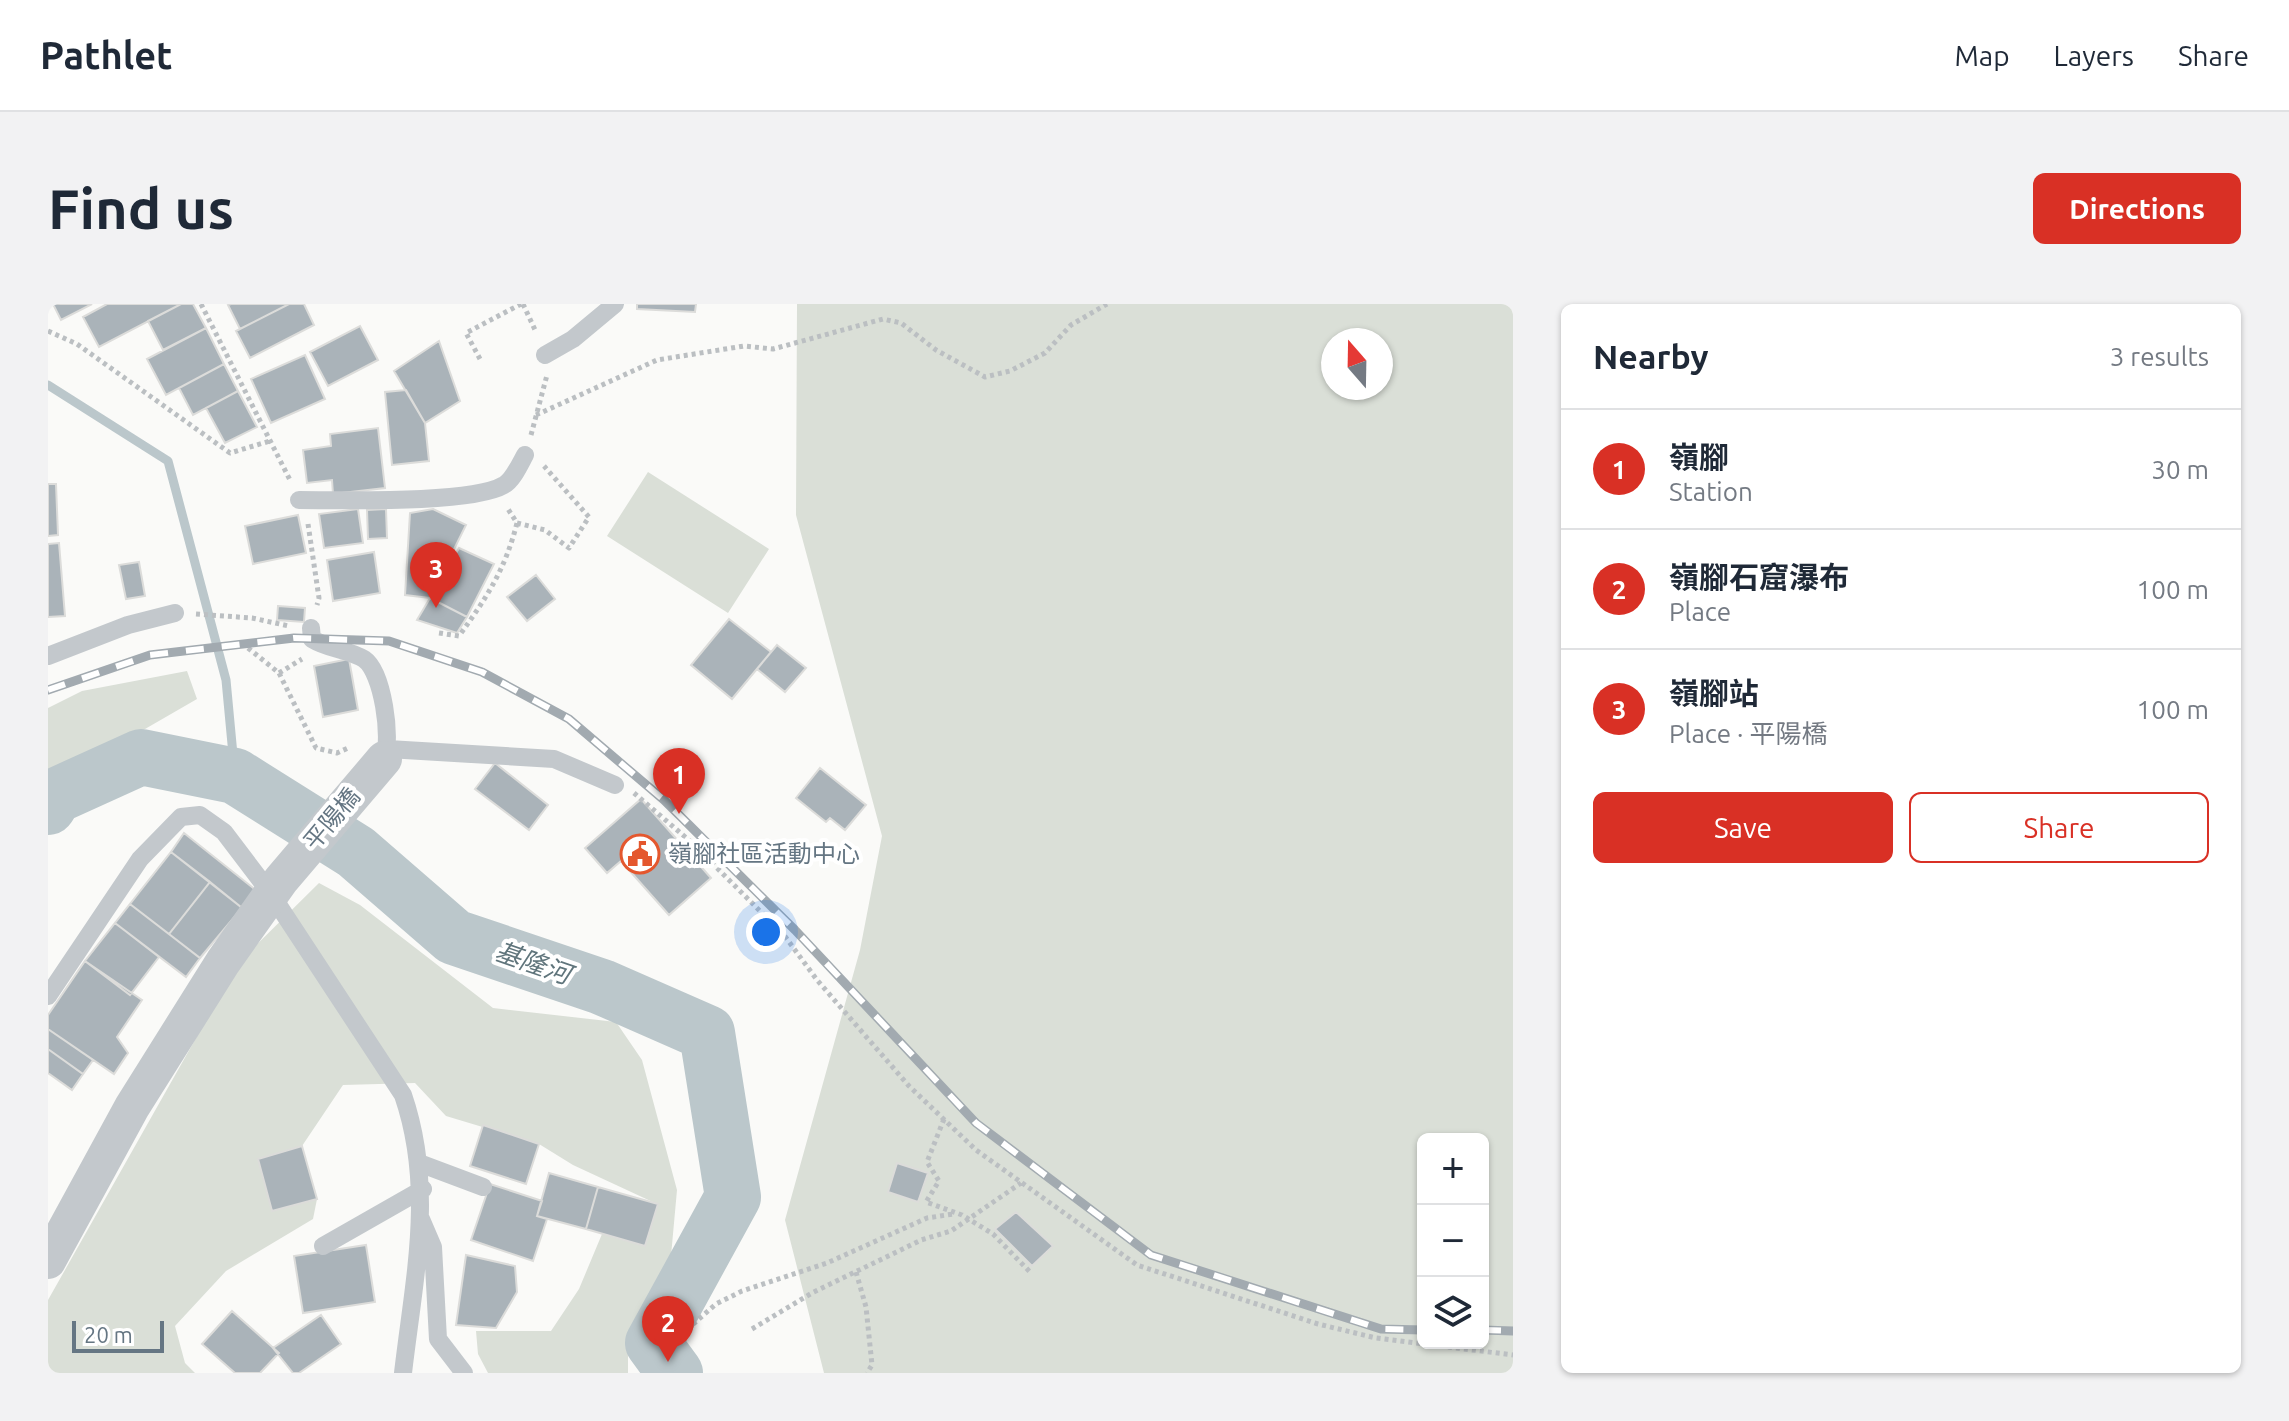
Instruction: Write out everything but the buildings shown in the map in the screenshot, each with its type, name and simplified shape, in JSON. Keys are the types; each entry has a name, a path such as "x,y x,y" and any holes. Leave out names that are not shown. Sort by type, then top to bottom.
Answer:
{"street":[{"name":"平陽橋","path":"48,1261 132,1107 223,962 276,887 386,754"}],"lane":[{"path":"545,355 573,339 615,304"},
{"path":"299,500 394,499 489,491 507,484 525,455"},
{"path":"48,656 128,625 175,613"},
{"path":"306,628 312,639 323,646 346,651 367,661 382,690 386,754 554,759 615,785"},
{"path":"48,996 140,859 181,817 200,815 224,832 276,887 403,1095 416,1132 423,1189 403,1373"},
{"path":"419,1163 483,1187"},
{"path":"323,1246 423,1189"},
{"path":"421,1218 433,1247 438,1339 464,1373"}],"path":[{"path":"175,613 252,618 306,628 319,598 311,532 299,500 201,304"},
{"path":"480,359 466,333 521,304"},
{"path":"536,415 657,360 744,346 773,349 883,319 901,323 936,350 985,377 1010,371 1045,353 1071,325 1107,304"},
{"path":"48,331 77,344 230,453 270,441"},
{"path":"489,491 508,509 517,523 545,530 569,548 589,517 546,468 525,455"},
{"path":"439,633 459,636 495,586 508,561 517,523"},
{"path":"248,648 279,673 316,748 337,753"},
{"path":"615,785 644,798 784,935 909,1086 976,1150 1137,1265 1318,1324 1376,1338 1513,1355"},
{"path":"944,1119 927,1162 939,1181 926,1202 970,1220 993,1234 1030,1272"},
{"path":"752,1329 779,1310 970,1220 1021,1183"},
{"path":"675,1340 716,1304 742,1291 827,1263 903,1227 953,1214"},
{"path":"856,1272 866,1307 872,1365 867,1373"}],"shaded area":[{"path":"797,304 1513,304 1513,1373 824,1373 785,1220 860,950 882,836 796,515"},
{"path":"648,472 769,549 728,613 607,536"},
{"path":"187,671 197,699 48,785 48,708 82,691"},
{"path":"319,883 360,905 493,1008 616,1022 642,1060 677,1190 670,1267 628,1344 628,1373 488,1373 478,1354 476,1331 551,1331 579,1289 602,1234 644,1246 657,1204 573,1165 539,1144 446,1116 415,1083 343,1085 302,1146 258,1159 272,1211 317,1199 313,1219 226,1271 175,1326 185,1363 195,1373 48,1373 48,1300 239,962"}],"waterway":[{"path":"48,385 168,461 226,680 235,776"},
{"name":"基隆河","path":"48,807 55,796 141,757 235,776 356,852 454,937 602,987 707,1033 733,1197 653,1343 675,1373"}],"railway":[{"path":"48,690 150,655 294,638 389,641 482,672 569,719 664,800 795,930 976,1123 1151,1255 1381,1329 1417,1330"},
{"path":"1489,1330 1513,1331"}],"place":[{"name":"嶺腳站","path":"436,608"},
{"name":"嶺腳","path":"679,814"},
{"name":"嶺腳社區活動中心","path":"640,854"},
{"name":"嶺腳石窟瀑布","path":"668,1362"}]}
